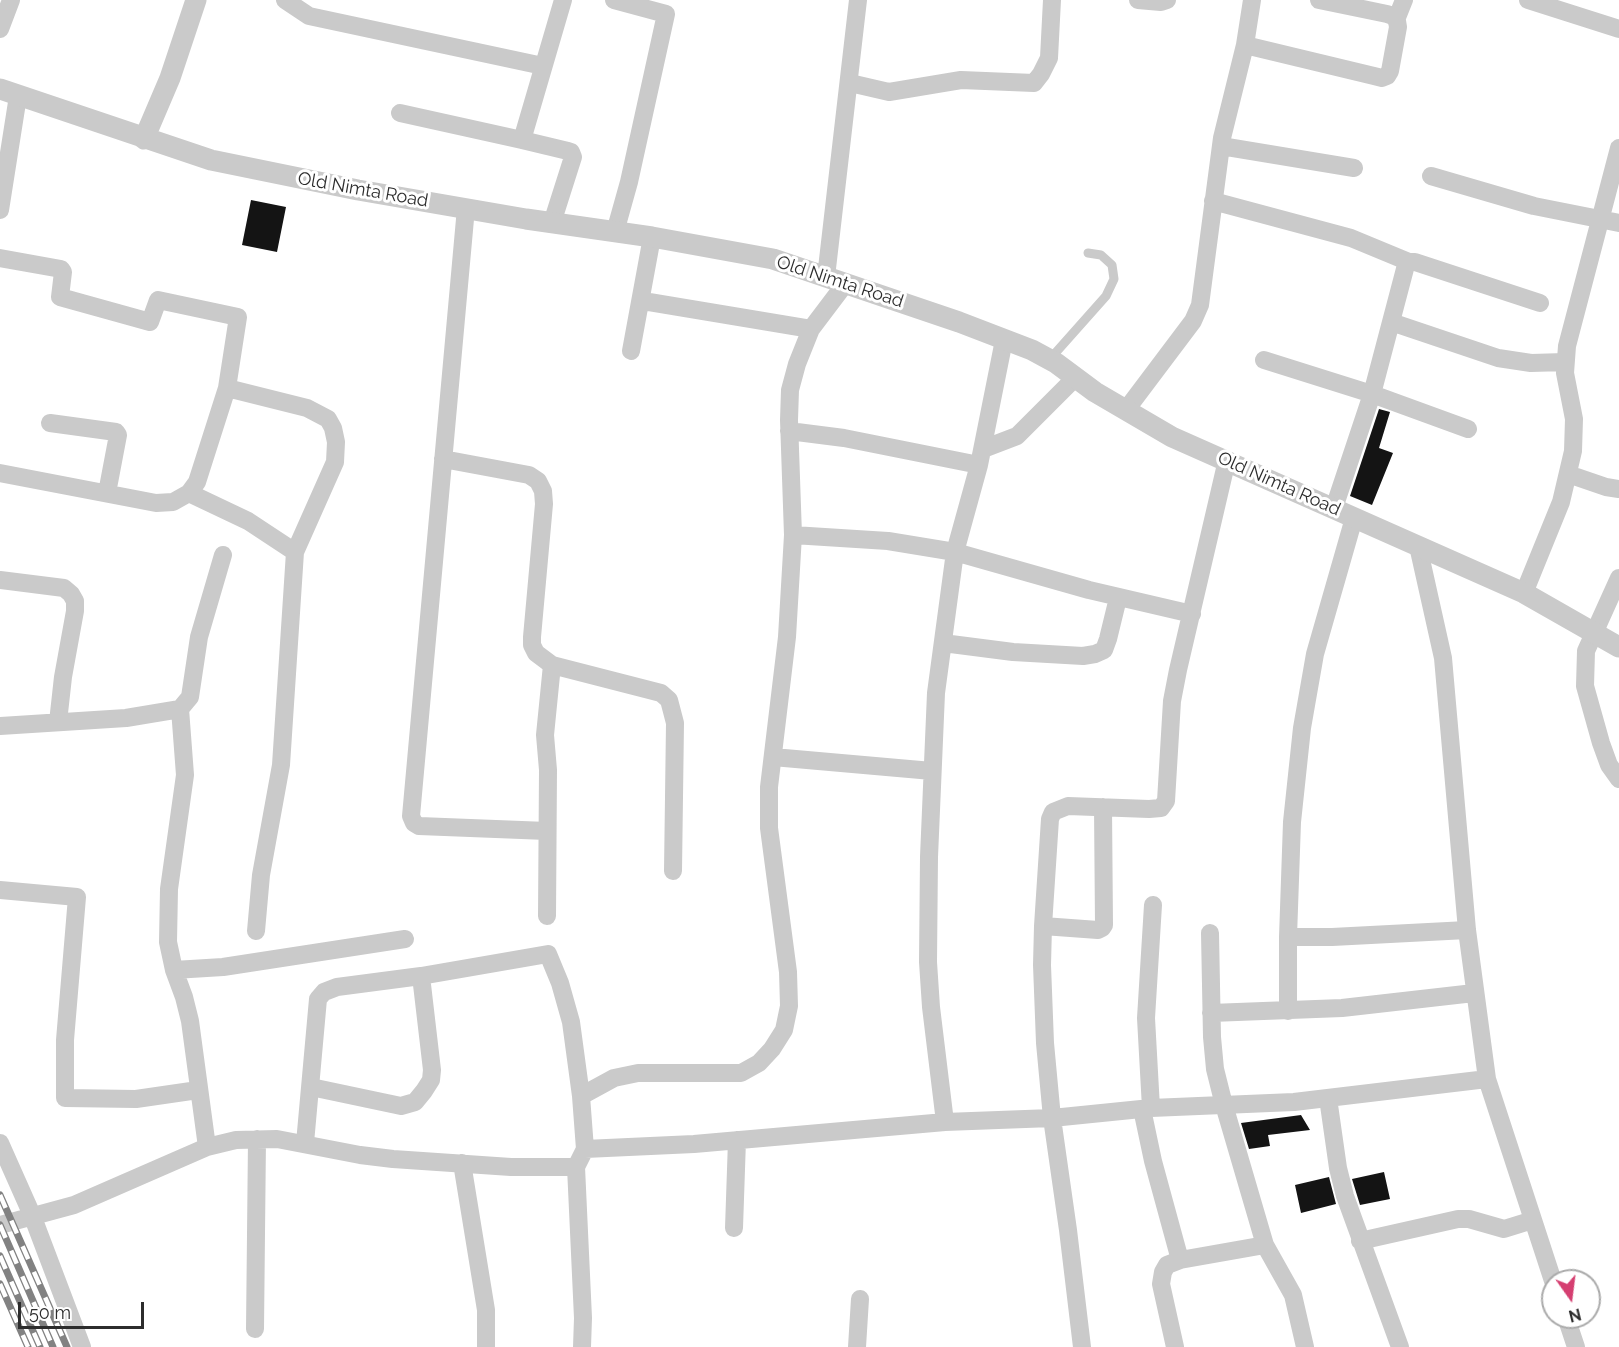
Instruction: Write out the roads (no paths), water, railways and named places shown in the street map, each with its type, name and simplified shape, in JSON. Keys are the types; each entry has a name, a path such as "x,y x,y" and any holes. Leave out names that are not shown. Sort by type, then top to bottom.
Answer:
{"street":[{"path":"144,139 170,78 196,0"},
{"path":"285,0 309,16 543,66"},
{"path":"522,140 563,0"},
{"path":"614,0 668,7 629,182 615,232"},
{"path":"581,1096 614,1078 638,1073 741,1073 759,1064 784,1030 789,1006 788,972 769,828 769,787 787,637 793,535 789,431 790,390 797,364 811,329 836,281 858,0"},
{"path":"850,83 889,92 961,80 1034,83 1049,58 1052,0"},
{"path":"1138,0 1161,2 1167,0"},
{"path":"1126,410 1193,321 1200,305 1221,146 1245,45 1252,0"},
{"path":"1319,0 1387,14 1396,20"},
{"path":"1245,45 1382,78 1390,71 1398,27 1396,20 1404,0"},
{"path":"1527,0 1619,29"},
{"path":"0,29 7,2"},
{"path":"0,210 9,93"},
{"name":"Old Nimta Road","path":"9,93 211,160 358,190 552,223 652,237 773,259 959,322 1050,359 1095,392 1172,437 1524,593 1619,647"},
{"path":"400,113 571,152 573,157 552,223"},
{"path":"1221,146 1354,168"},
{"path":"1524,593 1561,501 1573,452 1574,419 1566,385 1565,362 1572,322 1619,148"},
{"path":"1431,176 1533,206 1619,223"},
{"path":"1213,201 1351,238 1409,262 1540,303"},
{"path":"466,208 411,816 414,823 419,826 547,831"},
{"path":"631,351 652,237"},
{"path":"0,258 61,269 63,272 60,297 150,322 158,300 238,317 227,388 197,482 189,493 173,502 156,503 0,472"},
{"path":"1334,508 1372,394 1406,265 1409,262"},
{"path":"650,302 811,329"},
{"path":"1391,322 1498,358 1531,363 1565,362"},
{"path":"945,1122 928,962 928,892 936,693 955,552 981,457 1004,340"},
{"path":"1264,360 1372,394 1468,429"},
{"path":"789,431 981,457 1017,436 1076,377"},
{"path":"227,388 307,408 328,419 336,442 335,462 295,552 281,765 262,867 256,931"},
{"path":"50,423 116,432 118,435 107,494"},
{"path":"443,459 529,475 538,482 543,491 544,504 532,645 536,653 552,665 661,693 669,700 675,723 673,871"},
{"path":"1082,1347 1052,1118 1045,1043 1042,965 1050,819 1053,812 1068,806 1149,809 1161,808 1166,801 1172,701 1227,460"},
{"path":"1568,474 1619,489"},
{"path":"189,493 248,521 295,552"},
{"path":"1288,1011 1292,822 1302,728 1315,654 1354,518"},
{"path":"793,535 888,541 955,552 1118,598 1192,614"},
{"path":"1418,546 1443,658 1467,930 1487,1079 1550,1269"},
{"path":"0,726 126,718 180,709 189,697 199,638 223,555"},
{"path":"1619,578 1586,651 1585,686 1609,765 1619,779"},
{"path":"0,580 64,588 72,594 75,601 58,722"},
{"path":"943,643 1013,652 1083,656 1095,654 1104,650 1118,598"},
{"path":"547,916 548,770 545,735 552,665"},
{"path":"180,709 185,775 173,851 168,942 174,970 187,1007 207,1147"},
{"path":"773,757 932,771"},
{"path":"1043,926 1098,930 1104,925 1103,807"},
{"path":"0,890 77,897 65,1040 65,1098 136,1099 198,1089"},
{"path":"1153,905 1146,1018 1147,1109 1153,1161 1180,1260"},
{"path":"1288,936 1332,937 1467,930"},
{"path":"1210,933 1213,1052 1224,1105 1265,1245 1293,1295 1305,1347"},
{"path":"174,970 223,967 405,939"},
{"path":"304,1143 311,1087 316,1011 318,999 324,992 337,987 421,976 548,954 560,983 571,1023 581,1096 585,1149 576,1167 582,1347"},
{"path":"311,1087 400,1106 415,1102 431,1080 432,1070 421,976"},
{"path":"1211,1013 1342,1008 1474,993"},
{"path":"585,1149 737,1140 945,1122 1052,1118 1147,1109 1294,1102 1487,1079"},
{"path":"1328,1098 1338,1168 1345,1196 1400,1347"},
{"path":"255,1329 256,1139"},
{"path":"0,1225 74,1205 207,1147 236,1140 277,1139 360,1155 511,1167 576,1167"},
{"path":"734,1228 737,1140"},
{"path":"0,1143 32,1215 82,1347"},
{"path":"462,1163 486,1310 486,1347"},
{"path":"1360,1240 1458,1219 1469,1219 1504,1229 1533,1220"},
{"path":"1175,1347 1161,1284 1167,1265 1180,1260 1265,1245"},
{"path":"857,1347 860,1299"},
{"path":"1570,1329 1576,1347"}],"lane":[{"path":"1050,359 1106,296 1114,279 1112,265 1101,255 1088,253"}],"railway":[{"path":"0,1195 67,1347"},
{"path":"0,1225 53,1347"},
{"path":"0,1256 40,1347"},
{"path":"0,1284 28,1347"}]}
